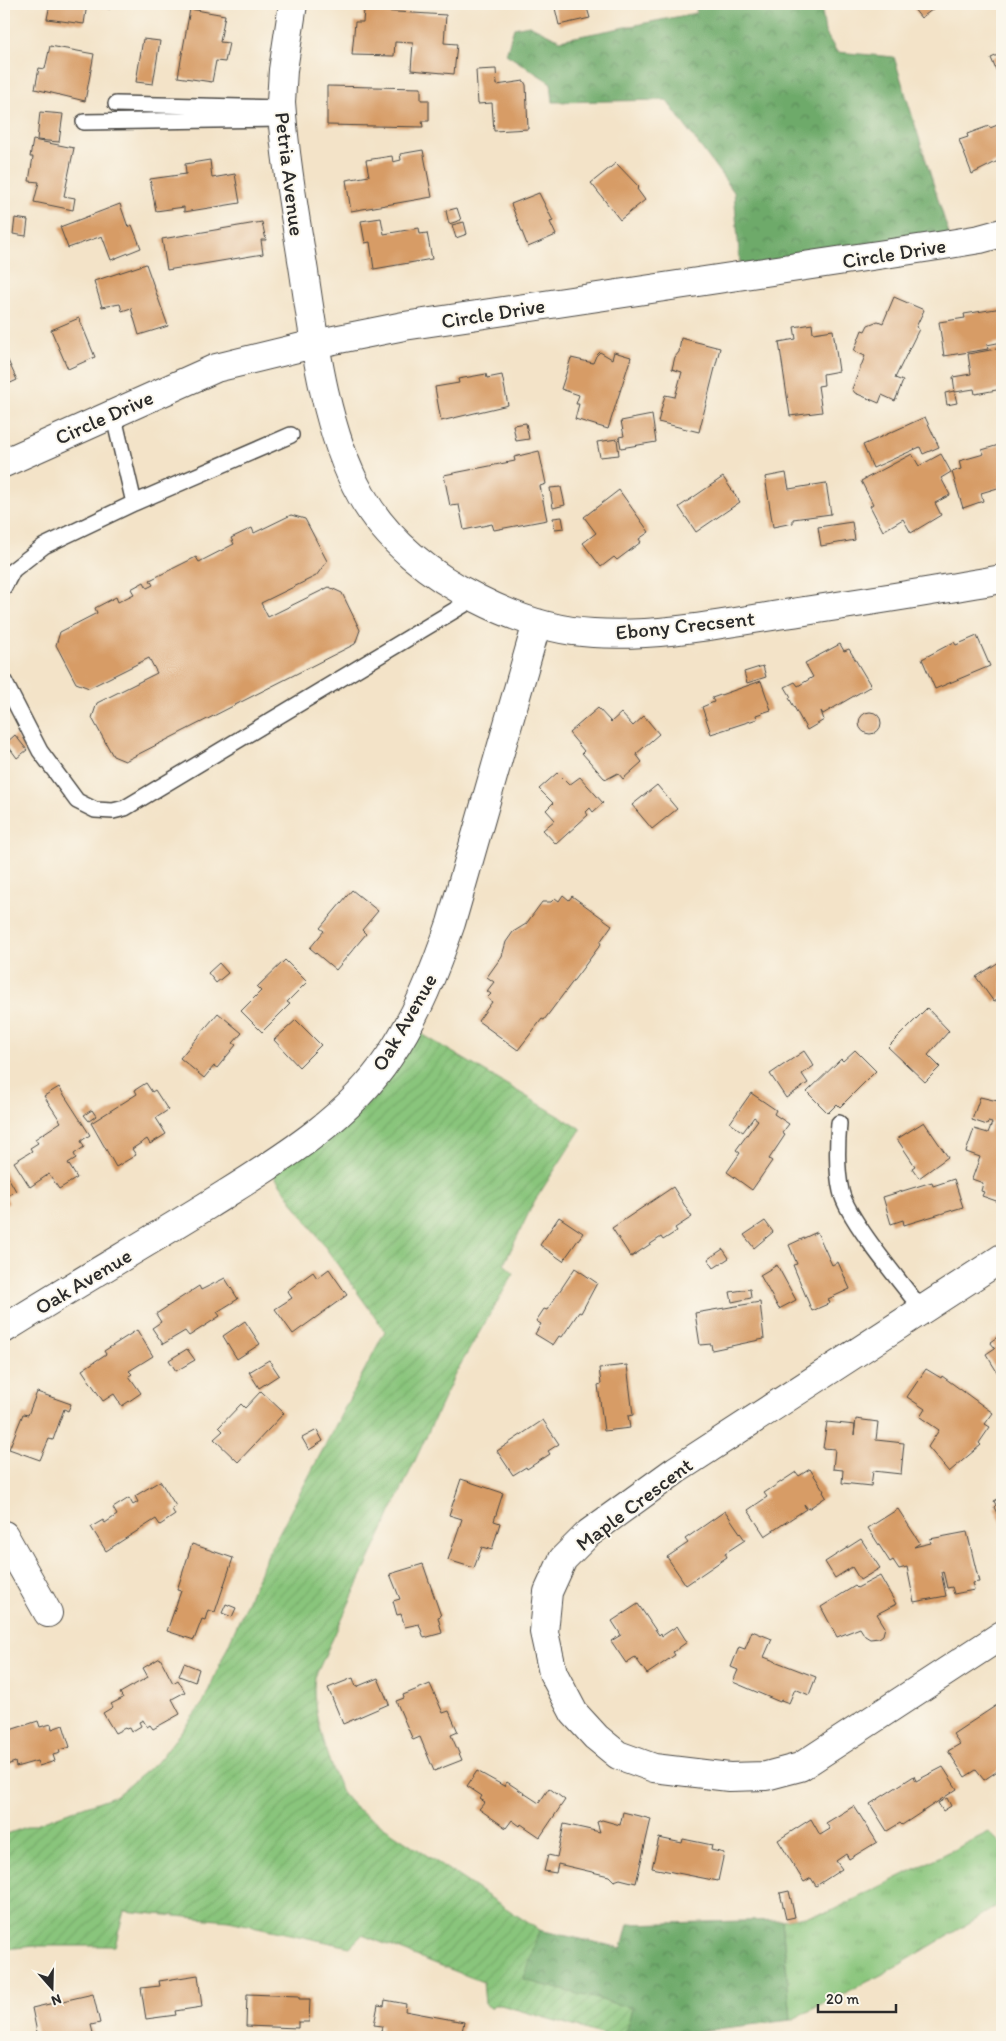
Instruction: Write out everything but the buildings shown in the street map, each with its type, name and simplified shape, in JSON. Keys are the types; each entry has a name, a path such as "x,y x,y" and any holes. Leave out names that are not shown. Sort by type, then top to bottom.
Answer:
{"street":[{"name":"Petria Avenue","path":"293,4 283,70 282,114 314,344"},
{"name":"Circle Drive","path":"4,463 216,368 314,344 404,326 980,240 1002,233"},
{"name":"Ebony Crecsent","path":"314,344 339,443 361,494 386,531 411,555 449,585 475,598 537,623 591,633 646,634 697,628 1002,579"},
{"name":"Oak Avenue","path":"4,1329 262,1171 312,1135 356,1097 389,1058 417,1010 435,970 451,923 537,623"},
{"name":"Maple Crescent","path":"1002,1258 676,1470 589,1533 562,1559 548,1592 544,1632 553,1673 574,1713 596,1737 618,1755 654,1768 729,1777 766,1776 800,1767 1002,1635"},
{"path":"4,1535 48,1614"}],"lane":[{"path":"116,104 282,114"},
{"path":"84,122 282,114"},
{"path":"113,414 134,503"},
{"path":"4,587 13,570 44,546 134,503 291,435"},
{"path":"4,681 40,751 77,801 95,810 113,811 125,808 475,598"},
{"path":"839,1123 837,1155 841,1193 857,1222 922,1311"}],"green space":[{"path":"697,4 821,4 825,32 837,52 894,57 952,244 741,275 734,192 666,100 553,102 551,83 506,54 514,28 529,25 560,40 696,13"},
{"path":"410,1027 581,1129 534,1202 504,1264 514,1273 455,1374 315,1677 314,1689 317,1718 325,1748 345,1797 357,1809 539,1930 524,1980 632,2008 624,2037 611,2037 501,2005 494,2005 491,2008 485,2004 483,1982 362,1935 350,1947 229,1921 124,1911 115,1946 35,1946 5,1949 4,1981 4,1835 117,1795 159,1760 203,1703 268,1554 385,1331 268,1167"},
{"path":"989,1832 1002,1845 1002,1903 889,1971 791,2020 782,1920 829,1912"},
{"path":"782,1920 791,2020 650,2037 624,2037 631,2008 523,1980 539,1930 622,1948 628,1924"}]}
